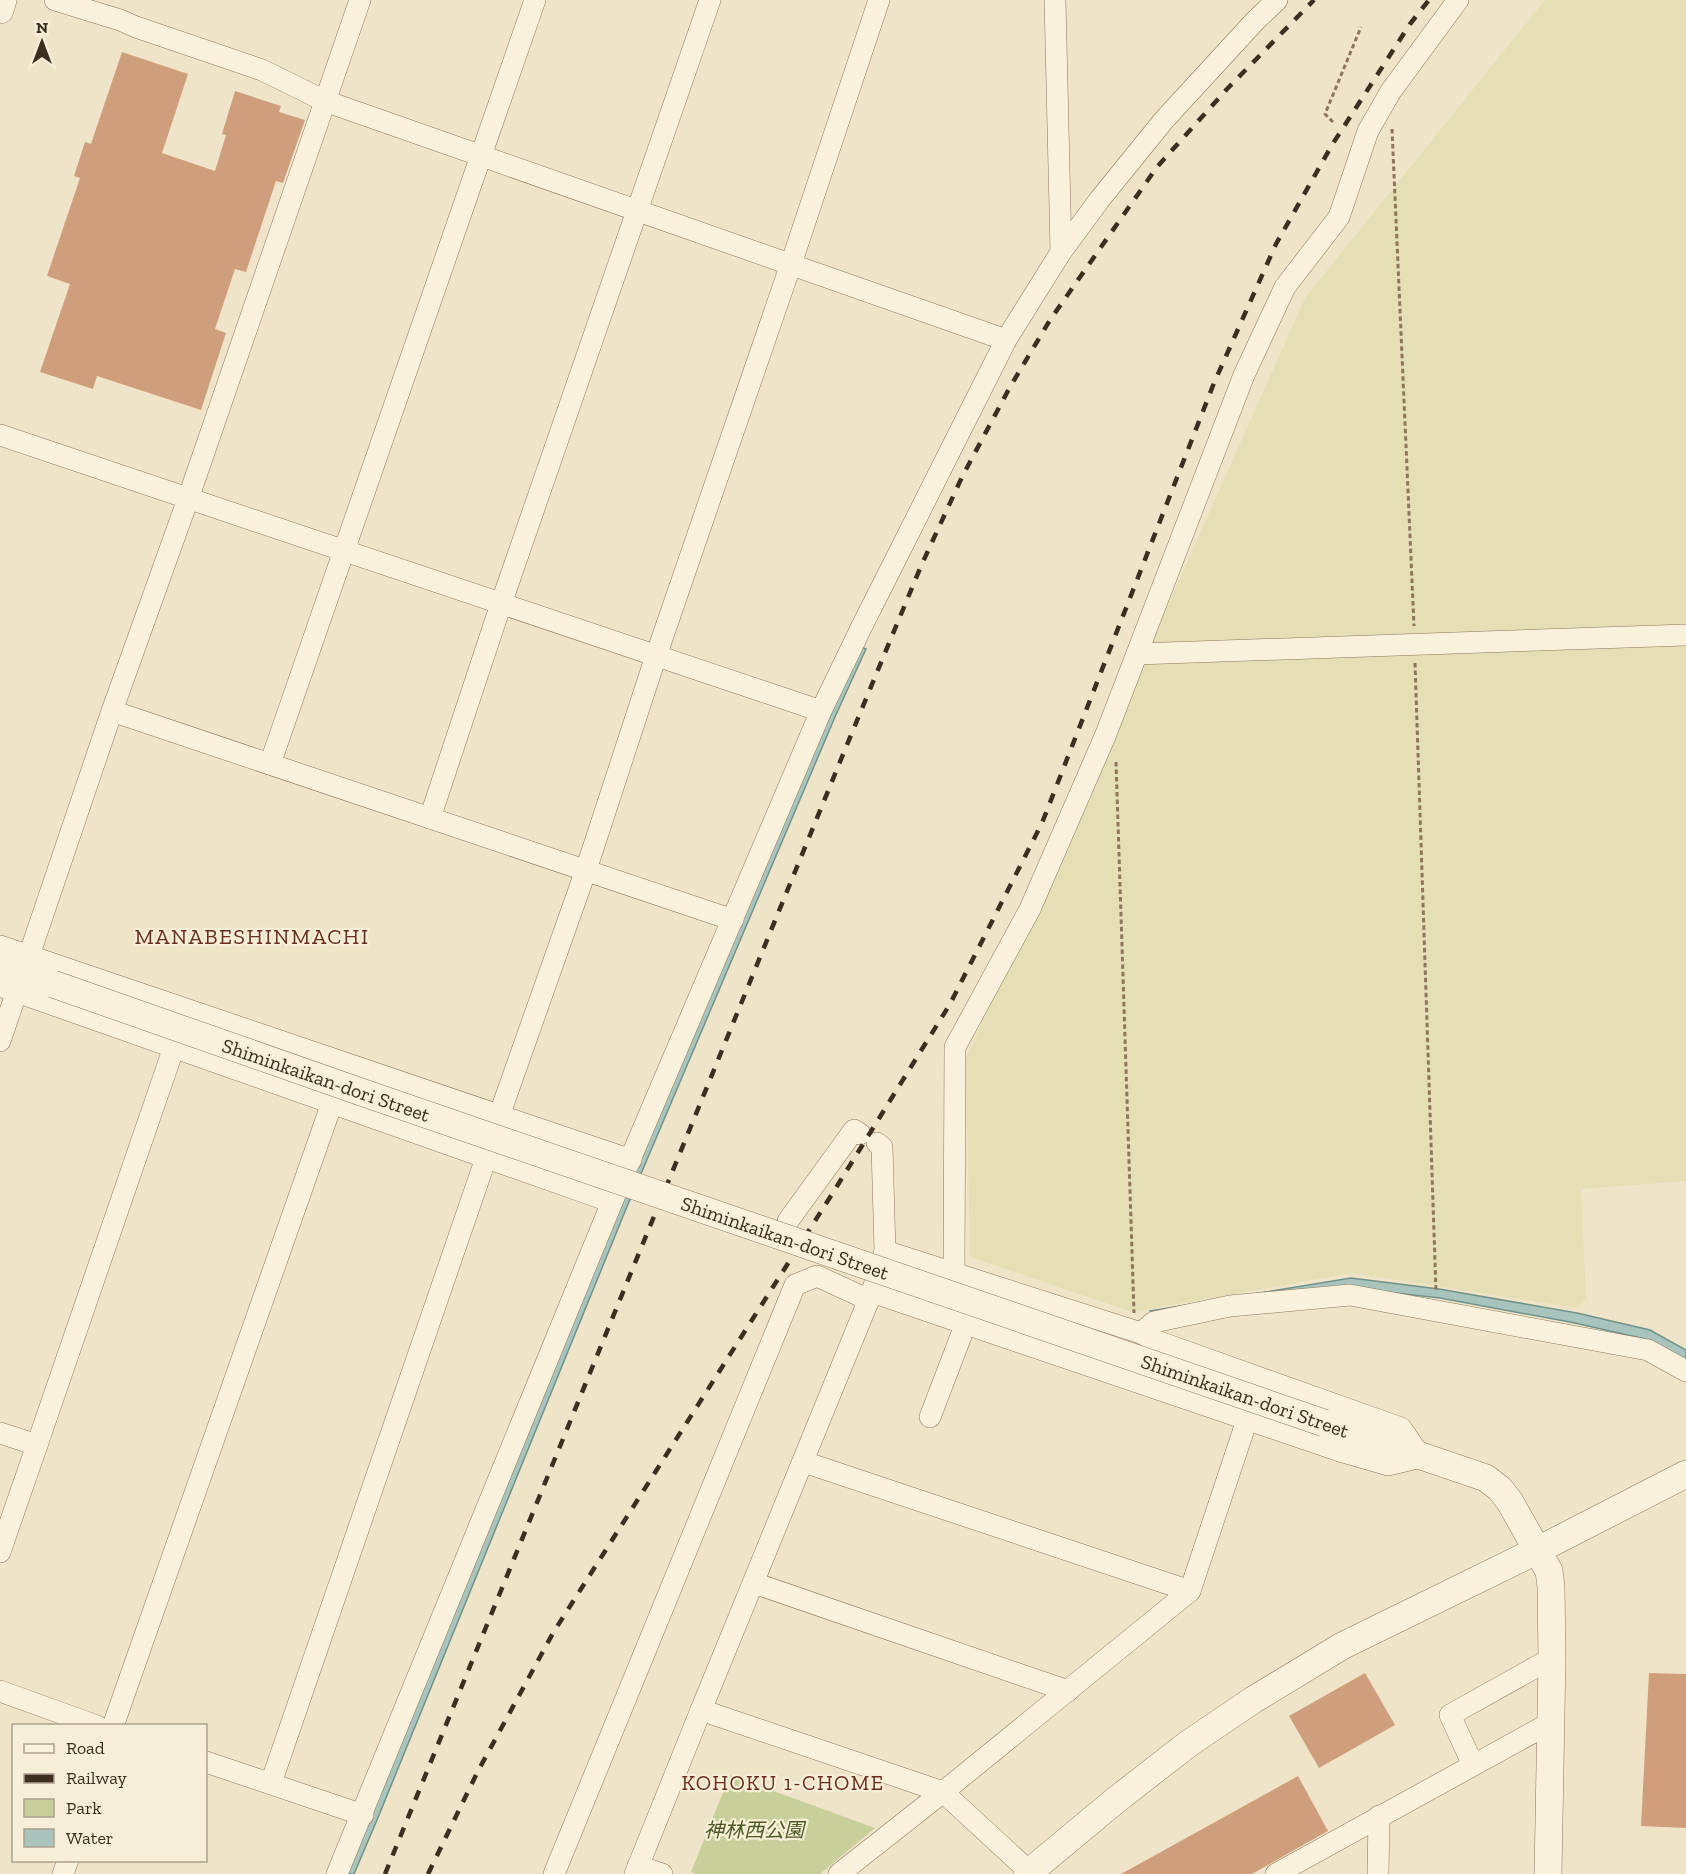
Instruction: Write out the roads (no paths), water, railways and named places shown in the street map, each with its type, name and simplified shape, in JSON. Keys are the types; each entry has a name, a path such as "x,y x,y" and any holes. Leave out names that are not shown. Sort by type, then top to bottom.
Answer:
{"street":[{"path":"0,10 3,0"},
{"path":"55,0 120,20 262,70 325,101 1006,340"},
{"path":"0,1041 14,975 188,499 360,0"},
{"path":"270,764 535,0"},
{"path":"430,818 501,604 710,0"},
{"path":"499,1116 586,870 656,656 879,0"},
{"path":"1054,0 1061,252"},
{"path":"337,1874 612,1202 821,711 1006,340 1061,252 1100,200 1164,120 1277,0"},
{"path":"954,1274 954,1047 1030,909 1109,728 1244,375 1285,287 1339,217 1368,131 1391,91 1458,0"},
{"path":"0,435 821,711"},
{"path":"1137,654 1686,635"},
{"path":"112,711 733,920"},
{"path":"0,946 14,975 174,1047 612,1202"},
{"path":"14,975 499,1116 631,1160"},
{"name":"Shiminkaikan-dori Street","path":"14,975 53,984 386,1101 1486,1478 1500,1489 1510,1502 1549,1571 1552,1658 1548,1874"},
{"path":"0,1552 174,1047"},
{"path":"113,1724 332,1103"},
{"path":"662,1874 636,1870 871,1296 885,1251 882,1147 854,1130 788,1221"},
{"path":"271,1783 486,1158"},
{"path":"554,1874 795,1285 817,1276 871,1296 966,1323 1247,1420 1388,1465 1421,1457 1401,1428 1151,1339 1138,1332 885,1251"},
{"path":"1138,1332 1154,1322 1230,1306 1350,1295 1648,1350 1686,1371"},
{"path":"930,1418 966,1323"},
{"path":"839,1874 1190,1591 1247,1420"},
{"path":"0,1433 37,1445"},
{"path":"804,1462 1190,1591"},
{"path":"701,1710 943,1792 1030,1873 1116,1800 1179,1751 1253,1700 1342,1646 1686,1474"},
{"path":"754,1583 1068,1690"},
{"path":"1473,1765 1450,1715 1552,1658"},
{"path":"0,1691 95,1724"},
{"path":"1276,1874 1301,1867 1379,1816 1550,1723"},
{"path":"207,1761 363,1815"},
{"path":"1378,1874 1379,1816"}],"water":[{"path":"857,645 866,649 626,1209 377,1820 354,1874 343,1874 617,1204"},
{"path":"1351,1278 1439,1289 1577,1313 1650,1330 1686,1350 1686,1362 1645,1339 1575,1323 1440,1298 1351,1288 1158,1319 1150,1311"}],"railway":[{"path":"385,1874 844,752 921,566 962,477 1010,387 1050,320 1157,167 1227,89 1314,0"},
{"path":"428,1874 478,1771 553,1633 950,1004 1042,823 1214,383 1276,244 1332,145 1410,24 1429,0"}],"district":[{"name":"MANABESHINMACHI","path":"252,936"},
{"name":"KOHOKU 1-CHOME","path":"783,1783"}],"park label":[{"name":"神林西公園","path":"754,1830"}]}
